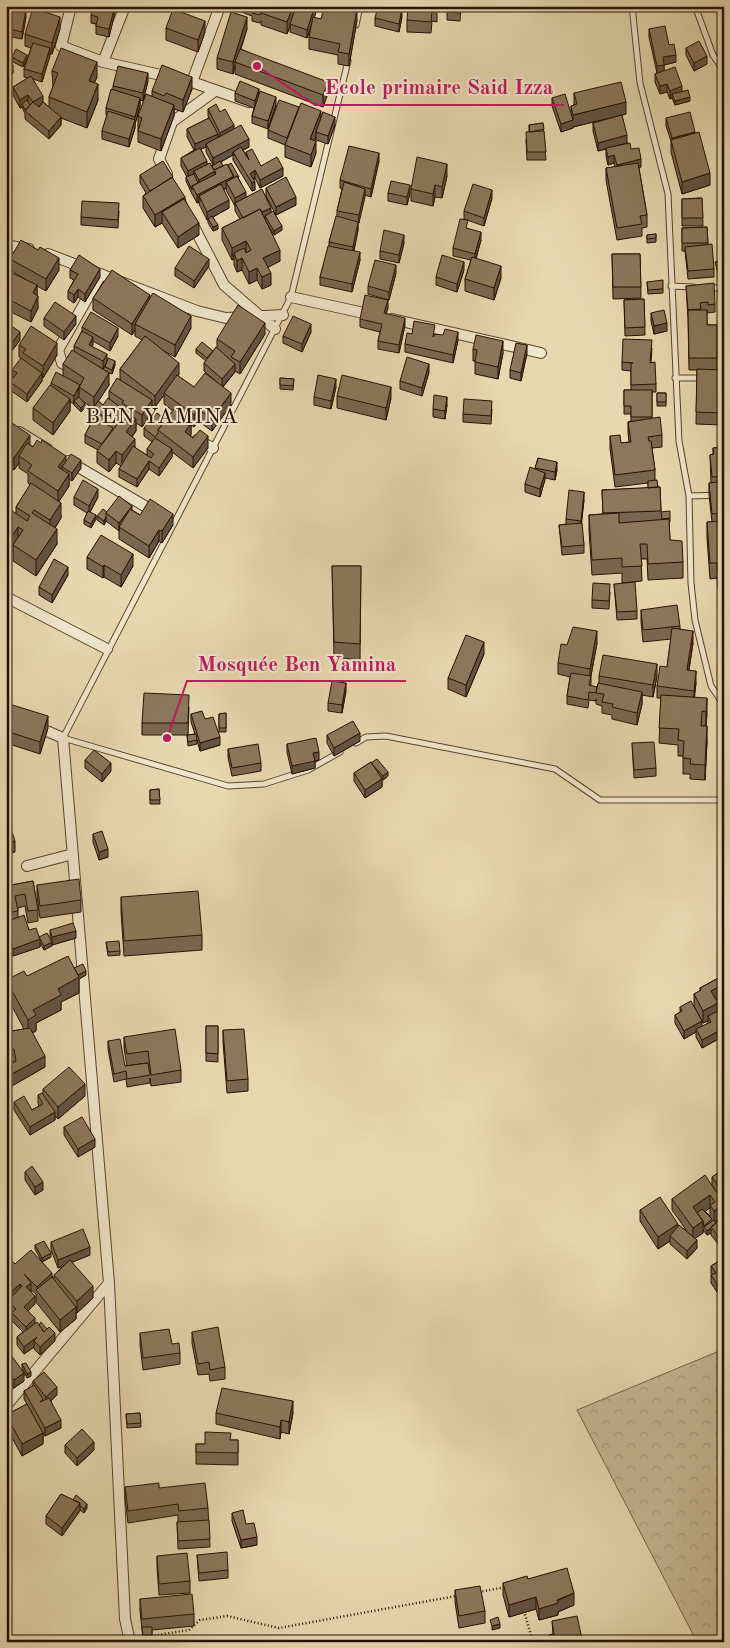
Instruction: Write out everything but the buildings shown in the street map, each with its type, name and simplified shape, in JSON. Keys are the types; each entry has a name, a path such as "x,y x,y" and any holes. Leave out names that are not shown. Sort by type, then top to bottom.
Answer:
{"street":[{"path":"71,6 60,46 103,62 192,82 260,106"},
{"path":"103,62 124,6"},
{"path":"192,82 220,6"},
{"path":"281,6 354,31"},
{"path":"172,184 159,160 172,122 215,91"},
{"path":"190,218 224,285 275,329"},
{"path":"10,246 43,251 57,259 101,274 197,312 226,318 283,315"},
{"path":"86,379 62,362 58,350 101,274"},
{"path":"291,297 541,354"},
{"path":"6,425 173,523"},
{"path":"186,436 213,448"},
{"path":"6,598 107,649"},
{"path":"22,720 62,738 109,1283 125,1619 130,1642"},
{"path":"27,866 73,854"},
{"path":"6,1406 109,1283"}],"lane":[{"path":"354,31 360,6"},
{"path":"632,6 640,83 668,194 679,441 689,496 690,583 695,620 711,686 724,705"},
{"path":"695,6 712,55 724,71"},
{"path":"349,55 328,129 291,297 62,738 228,786 264,784 308,770 366,737 386,736 555,769 600,800 724,800"},
{"path":"671,286 697,287"},
{"path":"706,288 724,288"},
{"path":"675,378 714,378"},
{"path":"689,496 724,495"}],"path":[{"path":"474,1592 509,1588"},
{"path":"149,1636 188,1630 200,1620 227,1616 279,1628 465,1594"},
{"path":"521,1604 533,1642"}],"green space":[{"path":"724,1349 724,1642 697,1642 577,1410"}],"place":[{"name":"Ecole primaire Said Izza","path":"257,66"},
{"name":"Mosquée Ben Yamina","path":"167,738"}],"district":[{"name":"BEN YAMINA","path":"162,415"}]}
